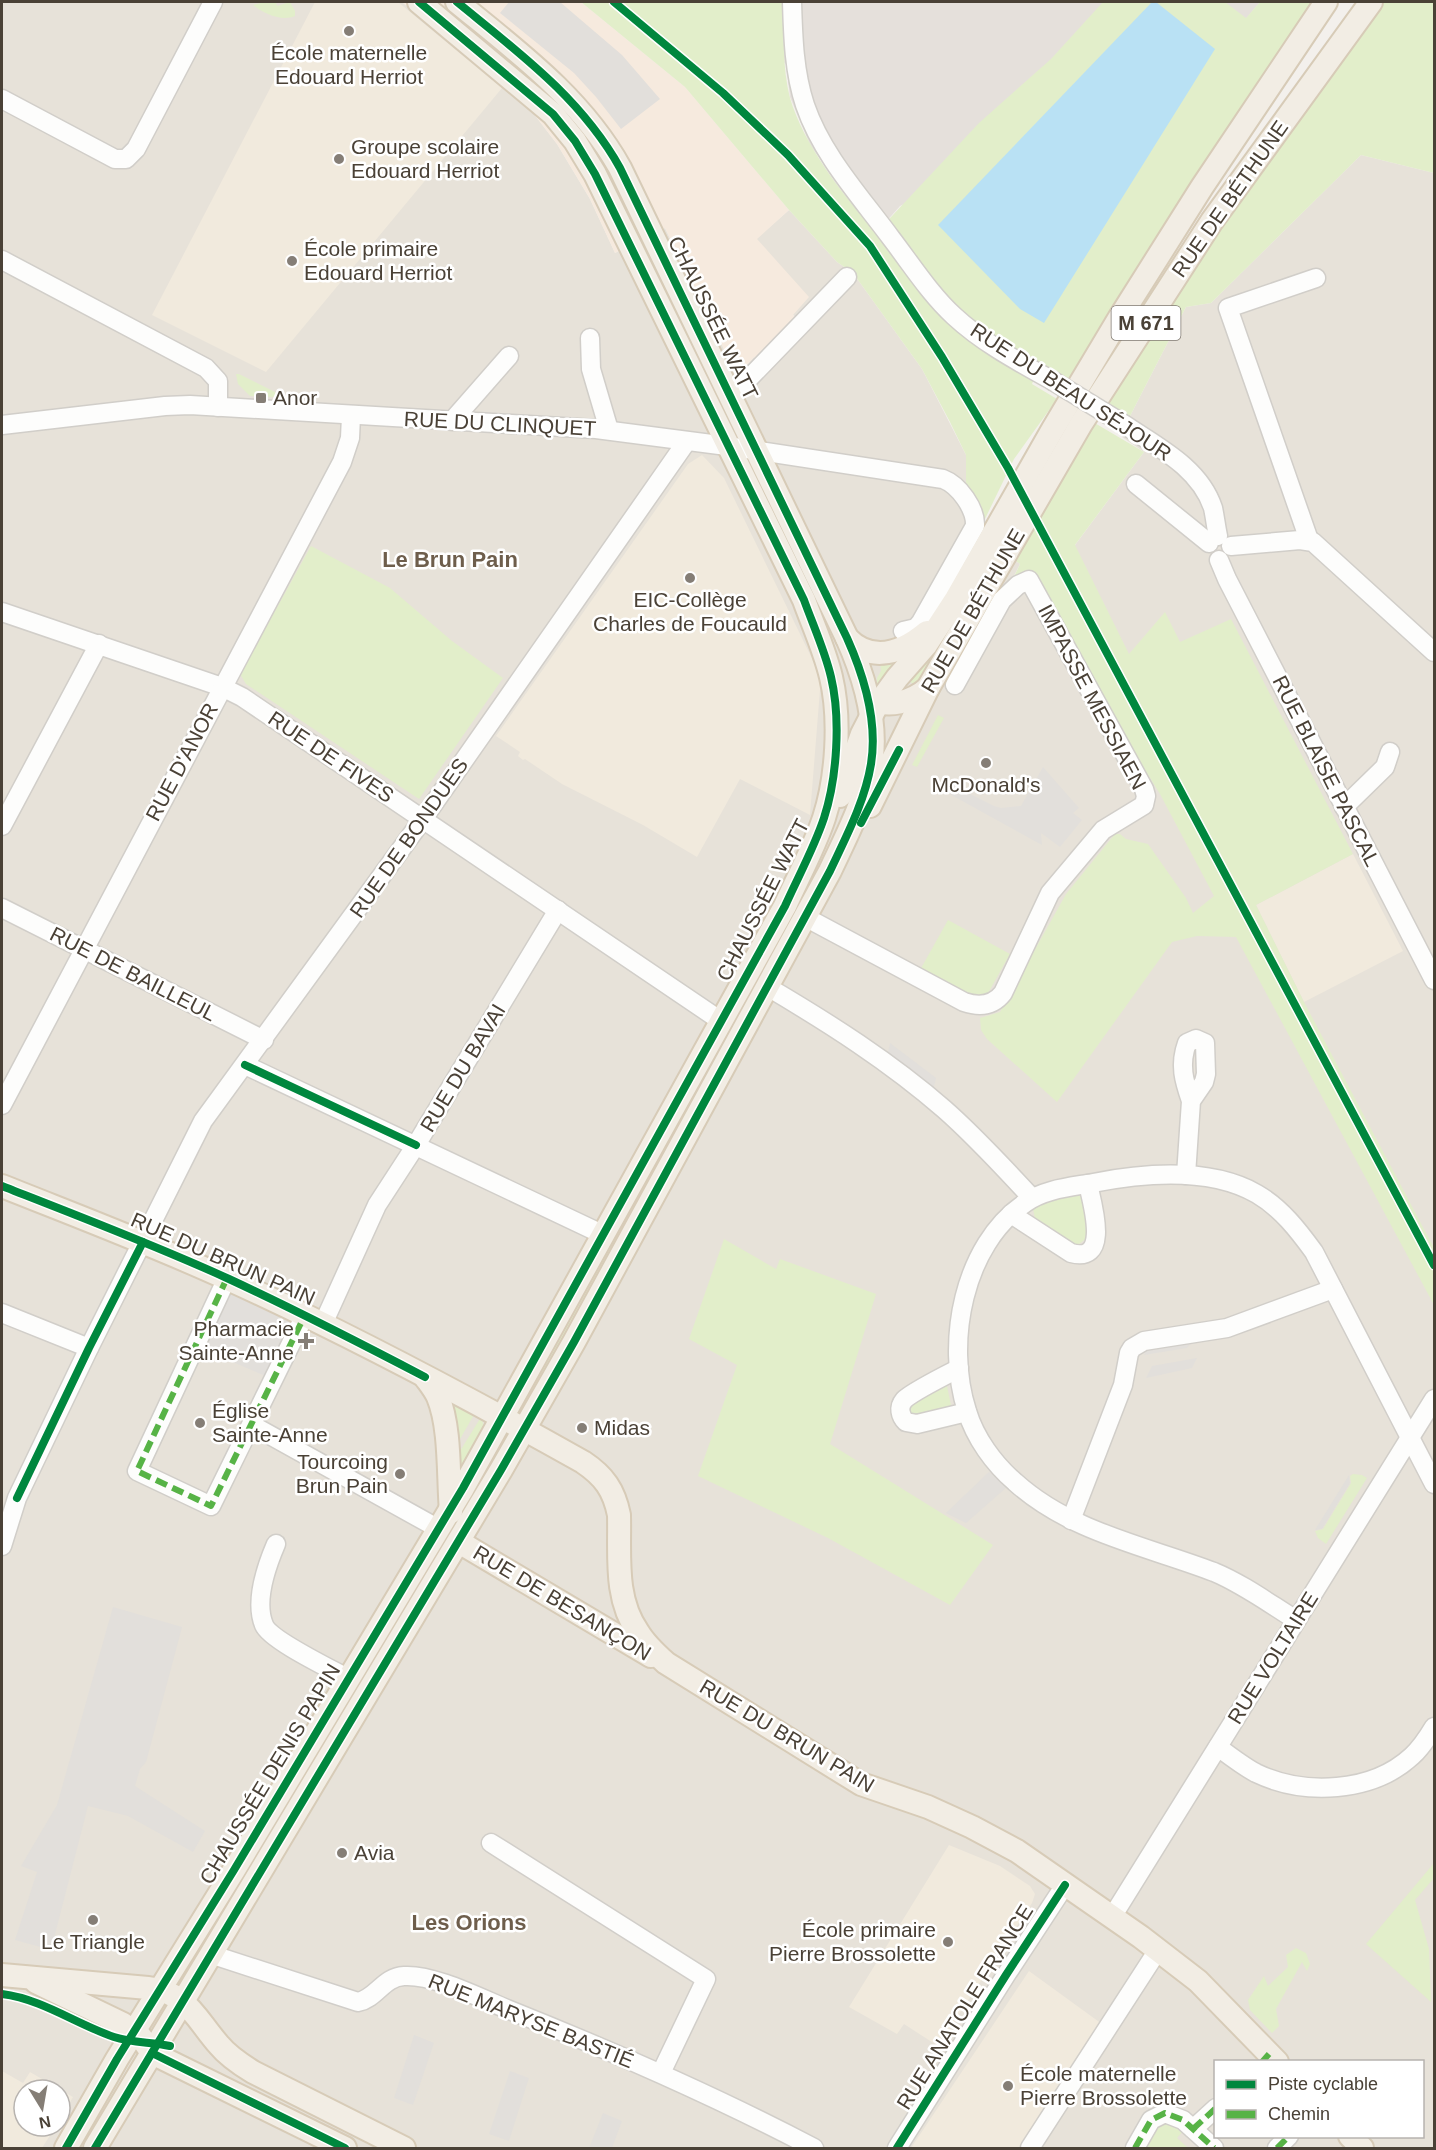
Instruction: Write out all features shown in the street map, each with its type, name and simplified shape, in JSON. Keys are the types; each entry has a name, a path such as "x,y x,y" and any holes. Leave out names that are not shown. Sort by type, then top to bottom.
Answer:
{"main road":[{"name":"CHAUSSÉE WATT","path":"419,2 544,106 575,141 595,174 804,600 841,667 872,706"},
{"name":"CHAUSSÉE WATT","path":"457,2 573,102 602,138 620,168 848,638 872,706 870,772 851,826 830,871 525,1430"},
{"name":"RUE DE BÉTHUNE","path":"872,706 930,639 956,599 1120,317 1202,187 1326,2"},
{"name":"RUE DE BÉTHUNE","path":"830,871 867,812 928,688 1082,424 1212,221 1371,2"},
{"name":"RUE DE BÉTHUNE","path":"848,638 858,647 874,653 896,651 916,641 956,599"},
{"name":"CHAUSSÉE WATT","path":"785,906 824,818 834,759 836,721 831,676 804,600"},
{"path":"872,706 903,702 921,694 928,688"},
{"name":"CHAUSSÉE WATT","path":"502,1417 785,906 826,838 872,706"},
{"name":"RUE DU BRUN PAIN","path":"2,1186 143,1242 314,1319 447,1387 583,1462 608,1484 614,1494 619,1515 620,1587 615,1604 609,1613 589,1618"},
{"path":"425,1377 437,1395 442,1410 456,1481 451,1508 453,1527 459,1542"},
{"path":"456,1481 502,1417"},
{"name":"CHAUSSÉE DENIS PAPIN","path":"95,2148 525,1430"},
{"path":"456,1481 483,1500"},
{"name":"CHAUSSÉE DENIS PAPIN","path":"66,2148 159,1989 234,1870 451,1508"},
{"name":"RUE DE BESANÇON","path":"459,1542 589,1618 633,1647 666,1664"},
{"name":"RUE DU BRUN PAIN","path":"620,1587 633,1626 666,1664 844,1775 872,1789 921,1804 1017,1851 1158,1950 1211,1993 1269,2059"},
{"path":"2,1975 159,1989 183,2001 219,2045 238,2062 261,2076 404,2148"},
{"path":"26,1977 134,2031 152,2052 345,2148"}],"street":[{"path":"2,99 115,159 126,159 136,148 213,2"},
{"name":"RUE DU BEAU SÉJOUR","path":"792,2 795,58 801,91 814,128 830,155 924,282 953,315 987,342 1125,425 1174,458 1203,489 1213,508 1219,542"},
{"path":"2,261 206,368 218,381 218,407"},
{"path":"731,397 848,277"},
{"path":"1309,540 1228,308 1316,278"},
{"path":"590,338 591,369 609,430"},
{"path":"452,421 509,356"},
{"name":"RUE DU CLINQUET","path":"2,425 165,406 218,407 609,430 943,479 958,490 975,519"},
{"name":"RUE D'ANOR","path":"2,1105 342,462 350,438 351,416"},
{"name":"RUE DE BONDUES","path":"2,1546 9,1497 89,1348 203,1121 423,819 687,441"},
{"path":"1136,484 1219,542 1309,540 1320,546 1434,652"},
{"name":"RUE DE BÉTHUNE","path":"903,631 916,628 921,622 974,529 975,519"},
{"name":"RUE BLAISE PASCAL","path":"1219,542 1209,555 1219,560 1434,980"},
{"name":"IMPASSE MESSIAEN","path":"805,917 964,1002 980,1006 987,1005 999,999 1003,993 1050,893 1058,882 1103,830 1144,805 1146,796 1144,789 1029,580 1018,585 1002,600 955,685"},
{"name":"RUE DE FIVES","path":"2,612 222,687 249,701 721,1021"},
{"path":"2,826 99,644"},
{"path":"1344,807 1385,767 1390,752"},
{"name":"RUE DE BAILLEUL","path":"2,908 264,1040"},
{"name":"RUE DU BAVAI","path":"227,1278 136,1471 211,1506 252,1425 377,1205 416,1145 558,910"},
{"path":"766,986 861,1045 908,1080 961,1124 1032,1198"},
{"path":"245,1065 604,1234"},
{"path":"1186,1175 1191,1101"},
{"path":"1296,1620 1217,1574 1071,1520 1045,1506 1004,1471 984,1446 967,1412 959,1368 961,1310 968,1283 985,1248 1011,1214 1032,1198 1064,1188 1127,1177 1186,1175 1240,1187 1258,1195 1300,1232 1314,1252 1434,1484"},
{"path":"1011,1214 1071,1253 1077,1255 1089,1253 1093,1250 1096,1240 1088,1184"},
{"path":"1071,1520 1123,1385 1129,1353 1138,1343 1213,1331 1240,1324 1333,1288"},
{"path":"2,1313 89,1348"},
{"path":"959,1368 905,1400 900,1410 906,1422 917,1424 967,1412"},
{"name":"RUE VOLTAIRE","path":"1112,1917 1434,1399"},
{"path":"252,1425 439,1529"},
{"path":"276,1544 264,1581 261,1610 264,1625 273,1636 349,1679"},
{"path":"1218,1747 1250,1770 1280,1782 1304,1787 1333,1787 1363,1781 1396,1768 1416,1752 1434,1727"},
{"path":"491,1843 706,1979 661,2073"},
{"name":"RUE ANATOLE FRANCE","path":"897,2148 1065,1885"},
{"path":"1030,2148 1158,1950"},
{"name":"RUE MARYSE BASTIÉ","path":"210,1954 358,2002 370,1998 392,1978 407,1976 424,1978 478,1997 661,2073 814,2148"},
{"path":"1193,2129 1214,2109"},
{"path":"1134,2148 1151,2120 1165,2113 1183,2120 1214,2148"}],"shaded area":[{"path":"2,2 402,2 527,105 557,144 590,199 615,253 665,228 737,376 754,357 760,362 800,321 793,315 756,239 789,210 837,262 853,273 922,369 966,455 966,484 983,523 1013,559 1020,564 1011,582 1064,560 1144,452 1122,437 1132,421 1129,418 1186,307 1211,303 1361,155 1434,173 1434,2148 2,2148"},
{"name":"Groupe scolaire Edouard Herriot","path":"315,2 398,2 502,88 266,372 152,315"},
{"path":"402,2 581,2 685,87 789,210 757,239 809,297 793,315 800,322 760,362 754,357 737,376 665,228 615,253 590,199 557,144 527,105"},
{"path":"509,2 560,2 622,55 660,99 621,129 574,73 500,13"},
{"path":"704,2 1260,2 1219,51 900,206 877,232 859,213 810,145 790,97 786,64"},
{"name":"EIC-Collège Charles de Foucauld","path":"702,455 724,478 821,677 810,815 740,779 697,857 643,825 562,784 525,759 523,760 518,756 520,752 496,736 688,464"},
{"path":"1043,767 1079,808 1073,813 1082,820 1060,847 1041,833 1042,845 946,792 946,782 994,806 1001,808 1021,806"},
{"path":"1353,854 1403,951 1304,1002 1256,905"},
{"path":"890,1043 936,1078 933,1091 887,1056"},
{"path":"214,1287 294,1322 270,1378 189,1343"},
{"path":"1196,1337 1187,1348 1144,1355 1149,1345"},
{"path":"1197,1358 1192,1368 1146,1378 1152,1366"},
{"path":"989,1472 1007,1487 966,1523 946,1513"},
{"path":"1349,1475 1350,1483 1322,1529 1315,1530"},
{"path":"113,1607 182,1627 146,1762 140,1769 135,1786 205,1831 193,1852 128,1816 88,1806 51,1950 15,1940 37,1872 21,1866 57,1805"},
{"name":"École primaire Pierre Brossolette","path":"949,1845 1000,1866 1030,1886 1035,1894 1032,1903 938,2046 904,2024 897,2034 849,2007"},
{"name":"École maternelle Pierre Brossolette","path":"1029,1971 1102,2024 1024,2148 911,2148"},
{"path":"414,2035 434,2043 413,2105 394,2098"},
{"path":"2,2071 14,2078 12,2078 12,2138 48,2138 42,2148 2,2148"},
{"path":"510,2071 529,2078 509,2141 489,2134"},
{"path":"30,2072 40,2078 26,2078"},
{"path":"603,2113 622,2121 612,2148 589,2148"}],"green space":[{"path":"276,2 277,6 290,2 295,16 278,17 267,14 253,5"},
{"path":"581,2 783,2 786,74 790,98 796,115 804,133 838,187 877,232 979,123 1051,59 1103,2 1225,2 1246,18 1260,2 1313,2 1070,382 1040,365 1032,384 1057,399 1014,459 983,523 966,484 966,455 950,422 922,369 853,273 837,262 789,210 685,87"},
{"path":"1381,2 1434,2 1434,173 1361,155 1211,303 1186,307 1129,418 1105,401 1166,305"},
{"path":"236,374 275,392 276,395 273,397 250,396 238,384"},
{"path":"1093,422 1144,452 1075,545 1129,654 1165,612 1180,642 1231,619 1353,854 1256,905 1304,1002 1434,1248 1434,1305 1236,937 1197,936 1172,942 1057,1102 987,1039 981,1030 980,1018 1000,1012 1066,894 1115,834 1148,844 1186,898 1193,913 1214,896 1160,794 1106,707 1031,575 1011,583 1020,564 1013,559"},
{"path":"311,546 390,588 452,641 503,678 419,799 246,684 240,674"},
{"path":"948,628 952,631 931,667 915,686 907,679"},
{"path":"893,660 896,663 877,687 877,678 881,671 880,661"},
{"path":"938,715 944,718 917,767 912,765"},
{"path":"948,920 1010,954 987,995 966,996 920,970"},
{"path":"718,1053 721,1055 533,1403 524,1398 653,1160"},
{"path":"1079,1194 1085,1198 1088,1237 1079,1244 1073,1244 1035,1218 1033,1209 1048,1200"},
{"path":"724,1239 776,1269 780,1259 876,1294 830,1444 993,1545 950,1605 828,1538 698,1476 737,1365 689,1339"},
{"path":"945,1384 952,1410 909,1418 908,1403"},
{"path":"449,1397 475,1413 452,1453"},
{"path":"481,1417 484,1426 482,1431 459,1470 452,1464"},
{"path":"1353,1474 1367,1478 1326,1544 1318,1538 1315,1531 1323,1529 1351,1483 1350,1476"},
{"path":"1434,1863 1434,1878 1415,1900 1429,1949 1431,2002 1366,1944"},
{"path":"1296,1948 1306,1953 1310,1964 1307,1971 1302,1962 1276,2009 1279,2026 1272,2033 1250,2010 1248,2000 1264,1976 1268,1986 1288,1967 1286,1955"},
{"path":"1171,2120 1184,2130 1177,2138 1188,2148 1142,2148 1155,2127"}],"water":[{"path":"1152,2 1156,2 1215,49 1044,323 1020,309 938,225"}],"marked path":[{"path":"227,1278 137,1471 211,1506 305,1315"},
{"path":"1264,2060 1269,2054"},
{"path":"1193,2129 1214,2110"},
{"path":"1135,2148 1151,2120 1165,2113 1183,2120 1214,2148"},
{"path":"1277,2148 1287,2138"}],"cycle path":[{"path":"66,2148 117,2059 234,1870 463,1488 785,906 824,818 835,767 837,730 834,693 826,658 804,600 595,174 575,141 553,114 419,2"},
{"path":"95,2148 501,1470 574,1342 830,871 860,805 871,764 873,732 868,699 847,638 620,168 587,120 567,98 525,58 457,2"},
{"path":"614,2 723,93 788,155 870,246 942,357 1008,468 1434,1265"},
{"path":"861,823 899,750"},
{"path":"245,1065 416,1145"},
{"path":"2,1186 229,1279 425,1377"},
{"path":"17,1498 143,1242"},
{"path":"897,2148 1065,1885"},
{"path":"2,1994 45,2006 114,2037 170,2046"},
{"path":"152,2053 345,2148"}],"place":[{"name":"École maternelle Edouard Herriot","path":"349,31"},
{"name":"Groupe scolaire Edouard Herriot","path":"339,159"},
{"name":"École primaire Edouard Herriot","path":"292,261"},
{"name":"Anor","path":"261,398"},
{"name":"EIC-Collège Charles de Foucauld","path":"690,578"},
{"name":"McDonald's","path":"986,763"},
{"name":"Pharmacie Sainte-Anne","path":"306,1341"},
{"name":"Église Sainte-Anne","path":"200,1423"},
{"name":"Midas","path":"582,1428"},
{"name":"Tourcoing Brun Pain","path":"400,1474"},
{"name":"Avia","path":"342,1853"},
{"name":"Le Triangle","path":"93,1920"},
{"name":"École primaire Pierre Brossolette","path":"948,1942"},
{"name":"École maternelle Pierre Brossolette","path":"1008,2086"}],"district":[{"name":"Le Brun Pain","path":"450,559"},
{"name":"Les Orions","path":"469,1922"}]}
